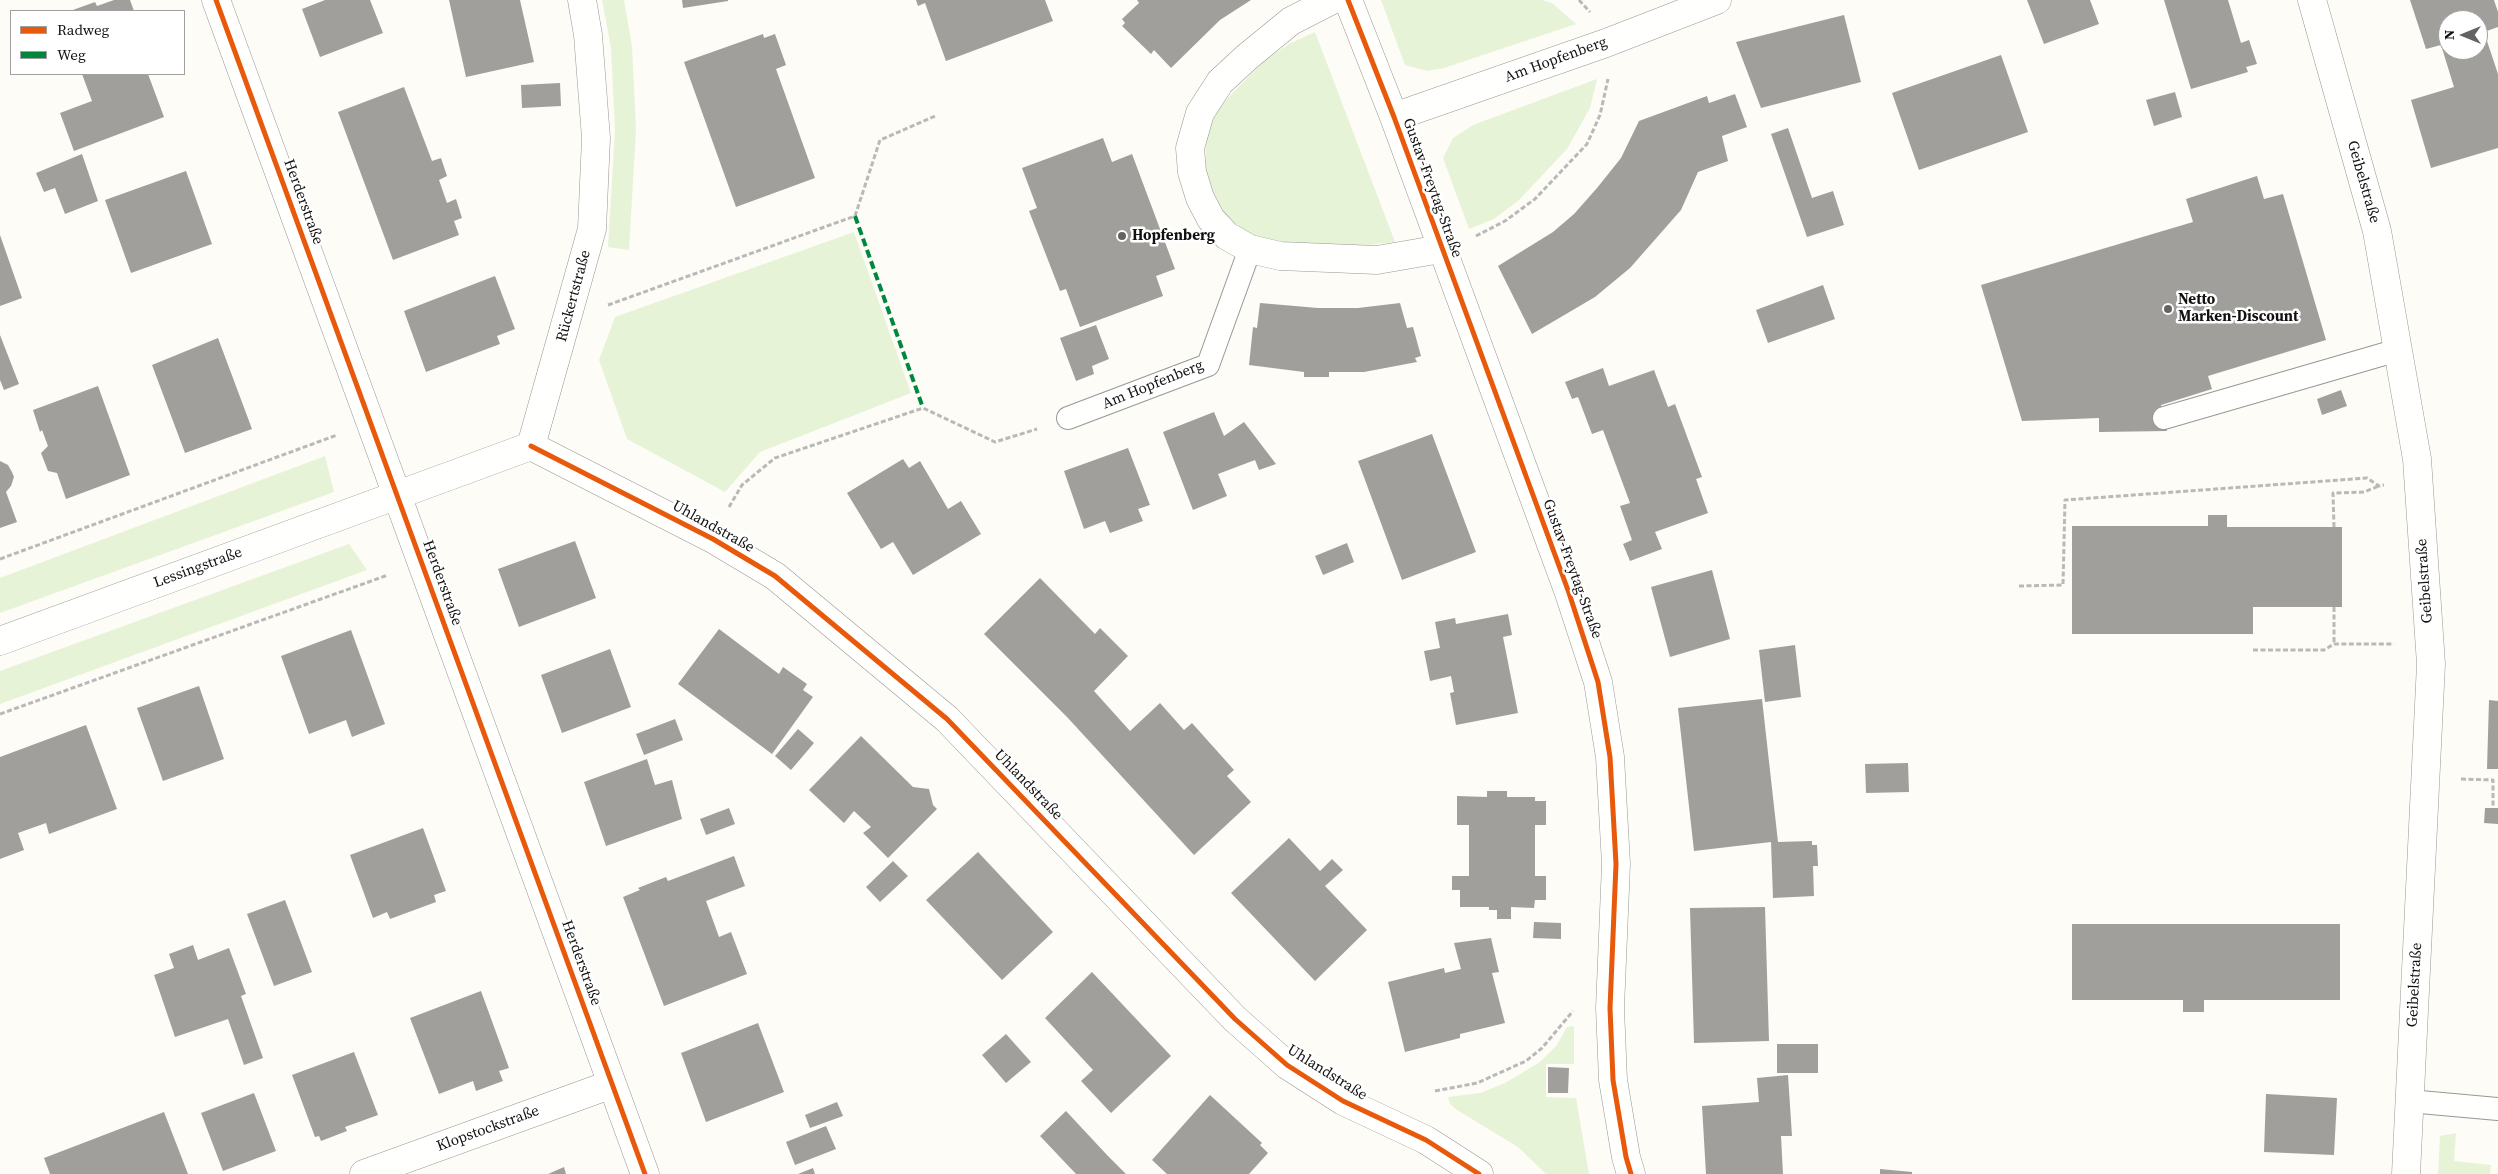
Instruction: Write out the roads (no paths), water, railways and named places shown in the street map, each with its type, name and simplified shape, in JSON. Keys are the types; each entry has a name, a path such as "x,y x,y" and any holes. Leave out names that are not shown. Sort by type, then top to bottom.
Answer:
{"street":[{"name":"Herderstraße","path":"216,0 644,1174"},
{"name":"Rückertstraße","path":"531,446 592,229 596,138 588,35 582,0"},
{"path":"1332,0 1291,22 1247,57 1220,82 1200,113 1190,148 1192,172 1200,198 1211,220 1227,236 1250,249 1288,256 1381,260 1441,249"},
{"name":"Gustav-Freytag-Straße","path":"1348,0 1394,118 1569,593 1598,682 1610,757 1616,864 1610,1008 1613,1080 1626,1157 1631,1174"},
{"name":"Am Hopfenberg","path":"1394,118 1717,0"},
{"name":"Geibelstraße","path":"2312,0 2377,231 2417,459 2430,664 2406,1174"},
{"path":"397,496 531,446"},
{"name":"Uhlandstraße","path":"531,446 713,539 775,576 947,719 1236,1019 1287,1066 1343,1101 1426,1140 1479,1174"},
{"name":"Lessingstraße","path":"0,642 397,496"},
{"name":"Klopstockstraße","path":"364,1174 612,1084"}],"lane":[{"name":"Am Hopfenberg","path":"1068,418 1208,366 1250,249"},
{"path":"2164,418 2398,350"},
{"path":"2409,1101 2498,1109"}],"place":[{"name":"Hopfenberg","path":"1122,236"},
{"name":"Netto Marken-Discount","path":"2168,309"}]}
